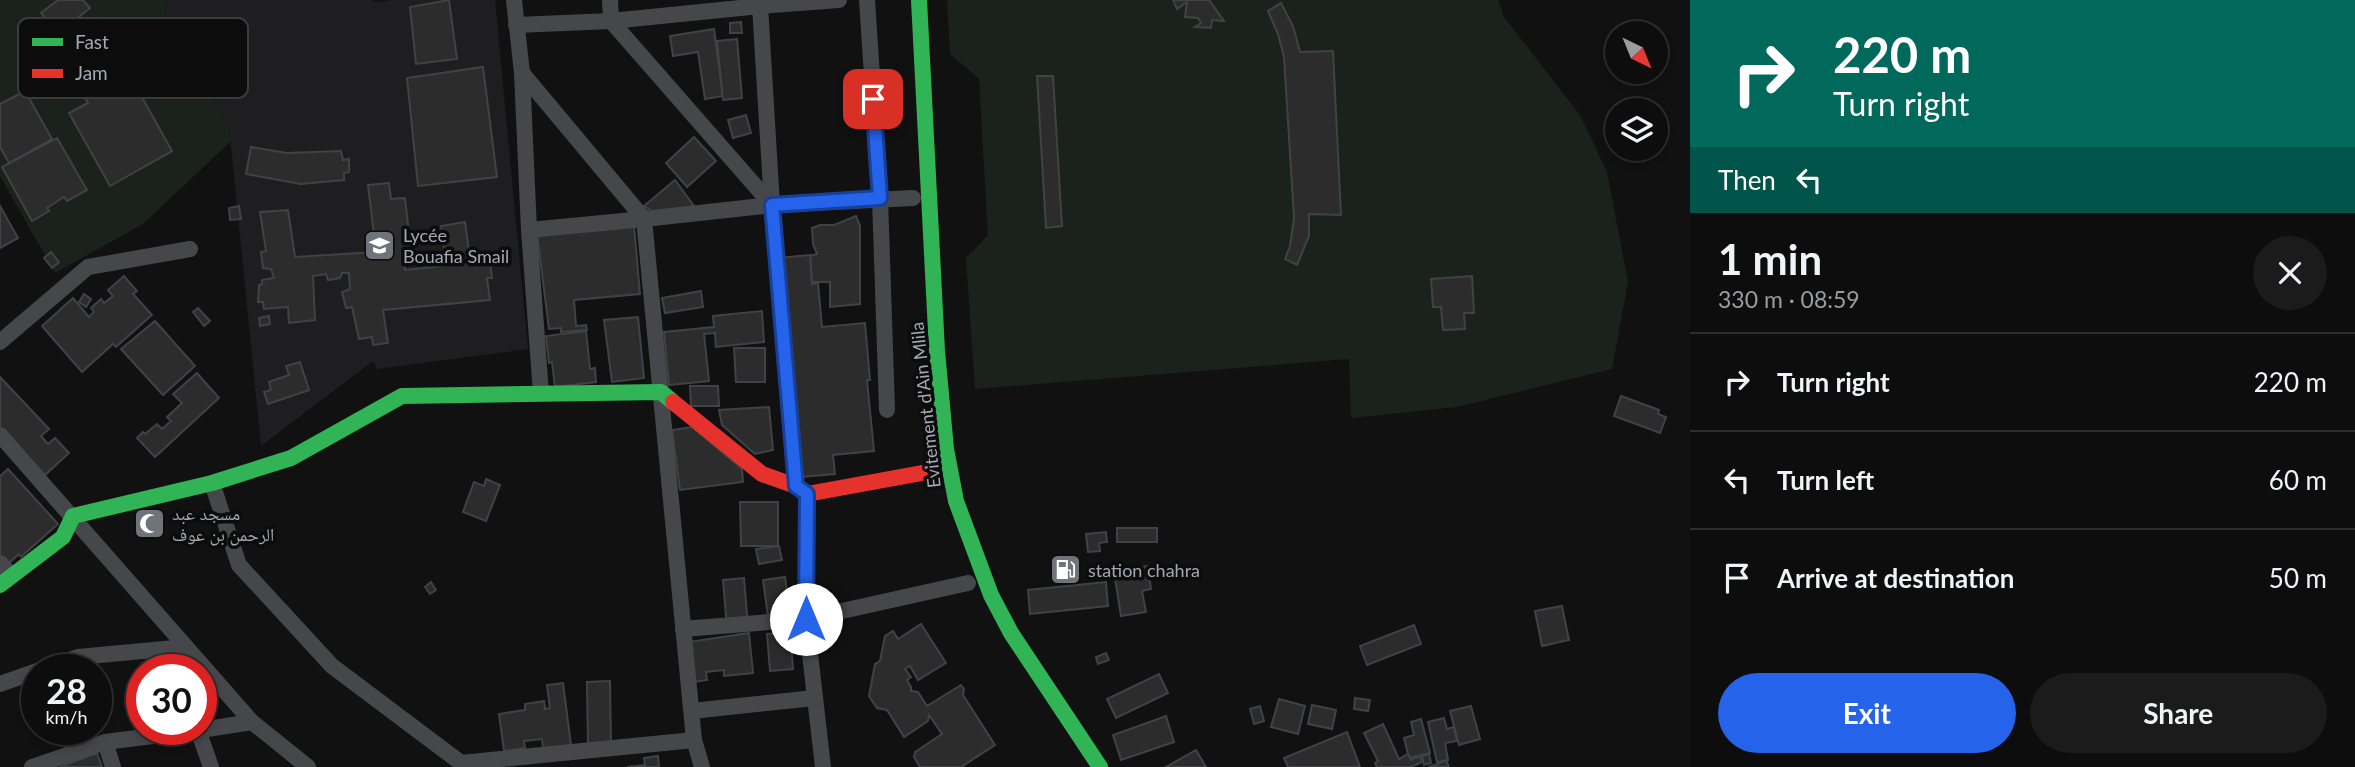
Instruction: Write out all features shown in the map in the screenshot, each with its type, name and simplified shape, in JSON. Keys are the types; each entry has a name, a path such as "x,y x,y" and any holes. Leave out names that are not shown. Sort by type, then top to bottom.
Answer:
{"main road":[{"name":"Evitement d'Ain Mlila","path":"919,0 937,351 946,449 956,501 991,595 1011,633 1100,767"},
{"name":"Evitement d'Ain Mlila","path":"913,191 925,391"},
{"path":"4,574 64,537 73,516 212,483 291,458 402,396 661,392 762,474 801,490 936,484"},
{"path":"966,577 999,644"}],"street":[{"path":"514,0 522,73 529,230 541,393"},
{"path":"610,0 611,21 772,205"},
{"path":"516,24 611,21 759,3 839,0"},
{"path":"867,0 880,198 887,410"},
{"path":"759,3 772,205 801,490 806,619 823,767"},
{"path":"522,73 645,219 694,740 702,767"},
{"path":"529,230 772,205 880,198 913,191"},
{"path":"0,342 88,267 190,249"},
{"path":"0,435 253,722 308,767"},
{"path":"212,483 239,565 332,666 461,765 694,740"},
{"path":"683,629 806,619 966,577"},
{"path":"110,654 186,647"},
{"path":"0,684 21,677"},
{"path":"692,711 814,698"},
{"path":"217,727 253,722"},
{"path":"32,767 99,745"},
{"path":"106,745 113,767"},
{"path":"204,745 211,767"}],"shaded area":[{"path":"0,0 164,0 167,18 18,18 18,98 213,98 229,126 231,141 143,224 55,273 0,176"},
{"name":"Lycée Bouafia Smail","path":"164,0 495,0 528,349 377,369 373,361 261,446 229,126 213,98 248,98 248,18 166,16"},
{"path":"947,0 1498,0 1504,17 1580,115 1607,172 1628,282 1612,369 1457,407 1351,418 1349,359 975,389 966,258 988,235 979,79 950,54"}],"building":[{"path":"58,0 83,0 90,8 78,18 45,18 41,13"},
{"path":"449,0 457,59 416,64 410,7"},
{"path":"1173,0 1209,0 1224,21 1212,20 1211,28 1195,27 1201,23 1198,18 1185,17 1187,2 1177,9"},
{"path":"1281,3 1293,26 1300,52 1333,51 1341,215 1309,214 1309,236 1297,265 1285,259 1294,218 1284,57 1268,11"},
{"path":"741,22 742,33 730,33 730,23"},
{"path":"714,29 723,96 705,99 698,52 673,56 670,36"},
{"path":"737,39 742,98 723,100 717,41"},
{"path":"483,67 497,177 418,186 407,78"},
{"path":"1037,76 1053,76 1062,226 1046,228"},
{"path":"18,95 18,98 29,98 52,139 9,163 0,147 0,104"},
{"path":"85,98 143,98 172,151 110,186 69,113 88,103"},
{"path":"746,115 751,133 733,138 728,120"},
{"path":"694,137 716,161 687,187 666,163"},
{"path":"57,138 87,190 67,201 64,197 47,208 49,211 32,221 2,167"},
{"path":"251,147 287,153 341,151 343,160 349,159 349,172 344,173 344,180 301,184 246,174"},
{"path":"675,180 694,206 654,212 644,206"},
{"path":"389,183 391,199 405,198 411,252 404,252 405,270 490,261 492,278 487,278 490,300 383,310 388,343 373,345 372,337 359,339 352,307 346,308 342,292 350,289 349,273 342,273 340,278 328,280 326,274 313,276 315,320 289,323 288,307 264,309 263,302 258,302 259,285 262,280 274,278 271,269 263,268 261,252 266,251 260,212 288,210 295,257 376,252 368,185"},
{"path":"0,206 18,238 0,248"},
{"path":"239,206 241,219 230,220 229,208"},
{"path":"856,216 860,226 860,304 830,307 830,282 812,282 810,256 817,254 812,228 834,225"},
{"path":"465,222 470,259 446,263 441,226"},
{"path":"634,226 640,294 574,300 576,326 586,325 587,330 561,332 561,328 549,329 537,234"},
{"path":"51,252 59,262 52,268 44,258"},
{"path":"810,255 812,284 818,283 822,327 865,323 874,451 833,455 835,474 802,477 779,258"},
{"path":"124,276 137,291 133,294 152,315 116,347 113,344 82,372 42,326 73,298 89,317 94,312 91,308 101,299 104,303 113,296 108,290"},
{"path":"1472,276 1474,313 1464,313 1465,329 1443,330 1441,307 1433,307 1431,279"},
{"path":"701,291 703,307 665,313 662,298"},
{"path":"84,294 91,299 86,307 79,302"},
{"path":"198,308 210,321 204,326 193,312"},
{"path":"762,311 764,342 716,347 715,333 704,334 709,381 669,385 664,332 714,327 713,316"},
{"path":"269,316 270,324 260,326 259,318"},
{"path":"638,317 644,378 612,382 604,320"},
{"path":"155,321 195,366 163,395 121,349"},
{"path":"586,331 590,369 595,368 596,382 555,387 546,336"},
{"path":"734,348 765,348 765,382 736,382"},
{"path":"300,362 309,390 268,404 264,392 271,390 269,382 289,375 286,366"},
{"path":"197,373 219,398 155,457 137,438 157,424 162,429 171,421 167,417 182,403 173,394"},
{"path":"0,377 49,429 41,436 48,444 55,438 69,453 45,475 0,427"},
{"path":"690,386 718,386 719,406 691,406"},
{"path":"1621,396 1659,410 1658,414 1666,417 1660,433 1614,416"},
{"path":"769,407 773,450 755,454 722,425 719,410"},
{"path":"692,427 742,469 743,482 680,490 672,430"},
{"path":"8,469 58,524 21,557 19,554 8,564 0,555 0,476"},
{"path":"486,479 500,485 486,521 463,512 474,482 484,486"},
{"path":"740,502 778,502 778,546 741,546"},
{"path":"1117,528 1157,528 1157,542 1117,542"},
{"path":"1106,532 1107,542 1099,543 1100,551 1088,552 1086,534"},
{"path":"779,546 782,560 759,564 756,549"},
{"path":"1148,566 1151,589 1142,591 1146,612 1121,616 1114,572"},
{"path":"785,577 790,614 768,617 763,580"},
{"path":"744,578 748,627 727,629 723,580"},
{"path":"431,582 436,590 430,594 425,587"},
{"path":"1106,582 1108,606 1030,614 1028,590"},
{"path":"1562,606 1569,640 1542,646 1535,611"},
{"path":"921,624 946,663 918,680 910,666 905,669 911,677 907,680 911,691 918,692 927,706 961,685 964,689 963,695 995,745 961,767 920,767 914,757 915,752 942,734 929,715 928,721 904,737 887,710 877,708 869,696 875,664 880,661 885,636 893,631 898,639"},
{"path":"1414,625 1421,644 1367,665 1360,646"},
{"path":"790,632 793,669 770,671 767,634"},
{"path":"749,633 753,673 724,676 724,670 706,672 707,680 693,682 689,642"},
{"path":"1106,653 1109,660 1098,664 1096,657"},
{"path":"1159,674 1168,693 1116,718 1107,699"},
{"path":"610,681 611,747 588,747 587,682"},
{"path":"563,683 571,745 543,749 542,739 524,741 525,748 504,751 499,714 525,710 525,704 544,701 545,709 550,708 547,685"},
{"path":"1355,698 1370,700 1368,711 1354,709"},
{"path":"1279,699 1305,706 1298,734 1271,727"},
{"path":"1312,705 1336,710 1332,729 1308,724"},
{"path":"1260,706 1264,721 1254,724 1250,709"},
{"path":"1471,706 1480,739 1459,745 1450,711"},
{"path":"1166,716 1174,742 1121,760 1113,735"},
{"path":"1444,718 1447,729 1454,727 1457,741 1445,743 1448,760 1437,762 1428,722"},
{"path":"1421,719 1430,753 1409,758 1404,738 1414,735 1411,722"},
{"path":"1383,724 1399,759 1408,754 1411,760 1420,756 1422,762 1411,767 1377,767 1375,763 1378,761 1364,733"},
{"path":"1347,732 1360,767 1288,767 1284,758"},
{"path":"1196,750 1206,767 1166,767"},
{"path":"97,753 102,767 60,767"},
{"path":"1429,754 1431,763 1424,765 1422,756"},
{"path":"658,756 659,767 627,767 645,765 644,758"},
{"path":"1446,760 1449,767 1428,767 1435,765"}],"traffic: fast":[{"path":"919,0 937,351 946,449 956,501 991,595 1011,633 1100,767"},
{"path":"0,585 63,537 73,516 212,483 291,458 402,396 661,392 673,402"}],"traffic: jam":[{"path":"673,402 762,474 796,486 807,494 933,471"}],"place":[{"name":"Lycée Bouafia Smail","path":"380,245"},
{"name":"مسجد عبد الرحمن بن عوف","path":"149,523"},
{"name":"station chahra","path":"1065,570"}],"route":[{"path":"806,619 807,494 796,486 772,205 880,198 873,99"}]}
